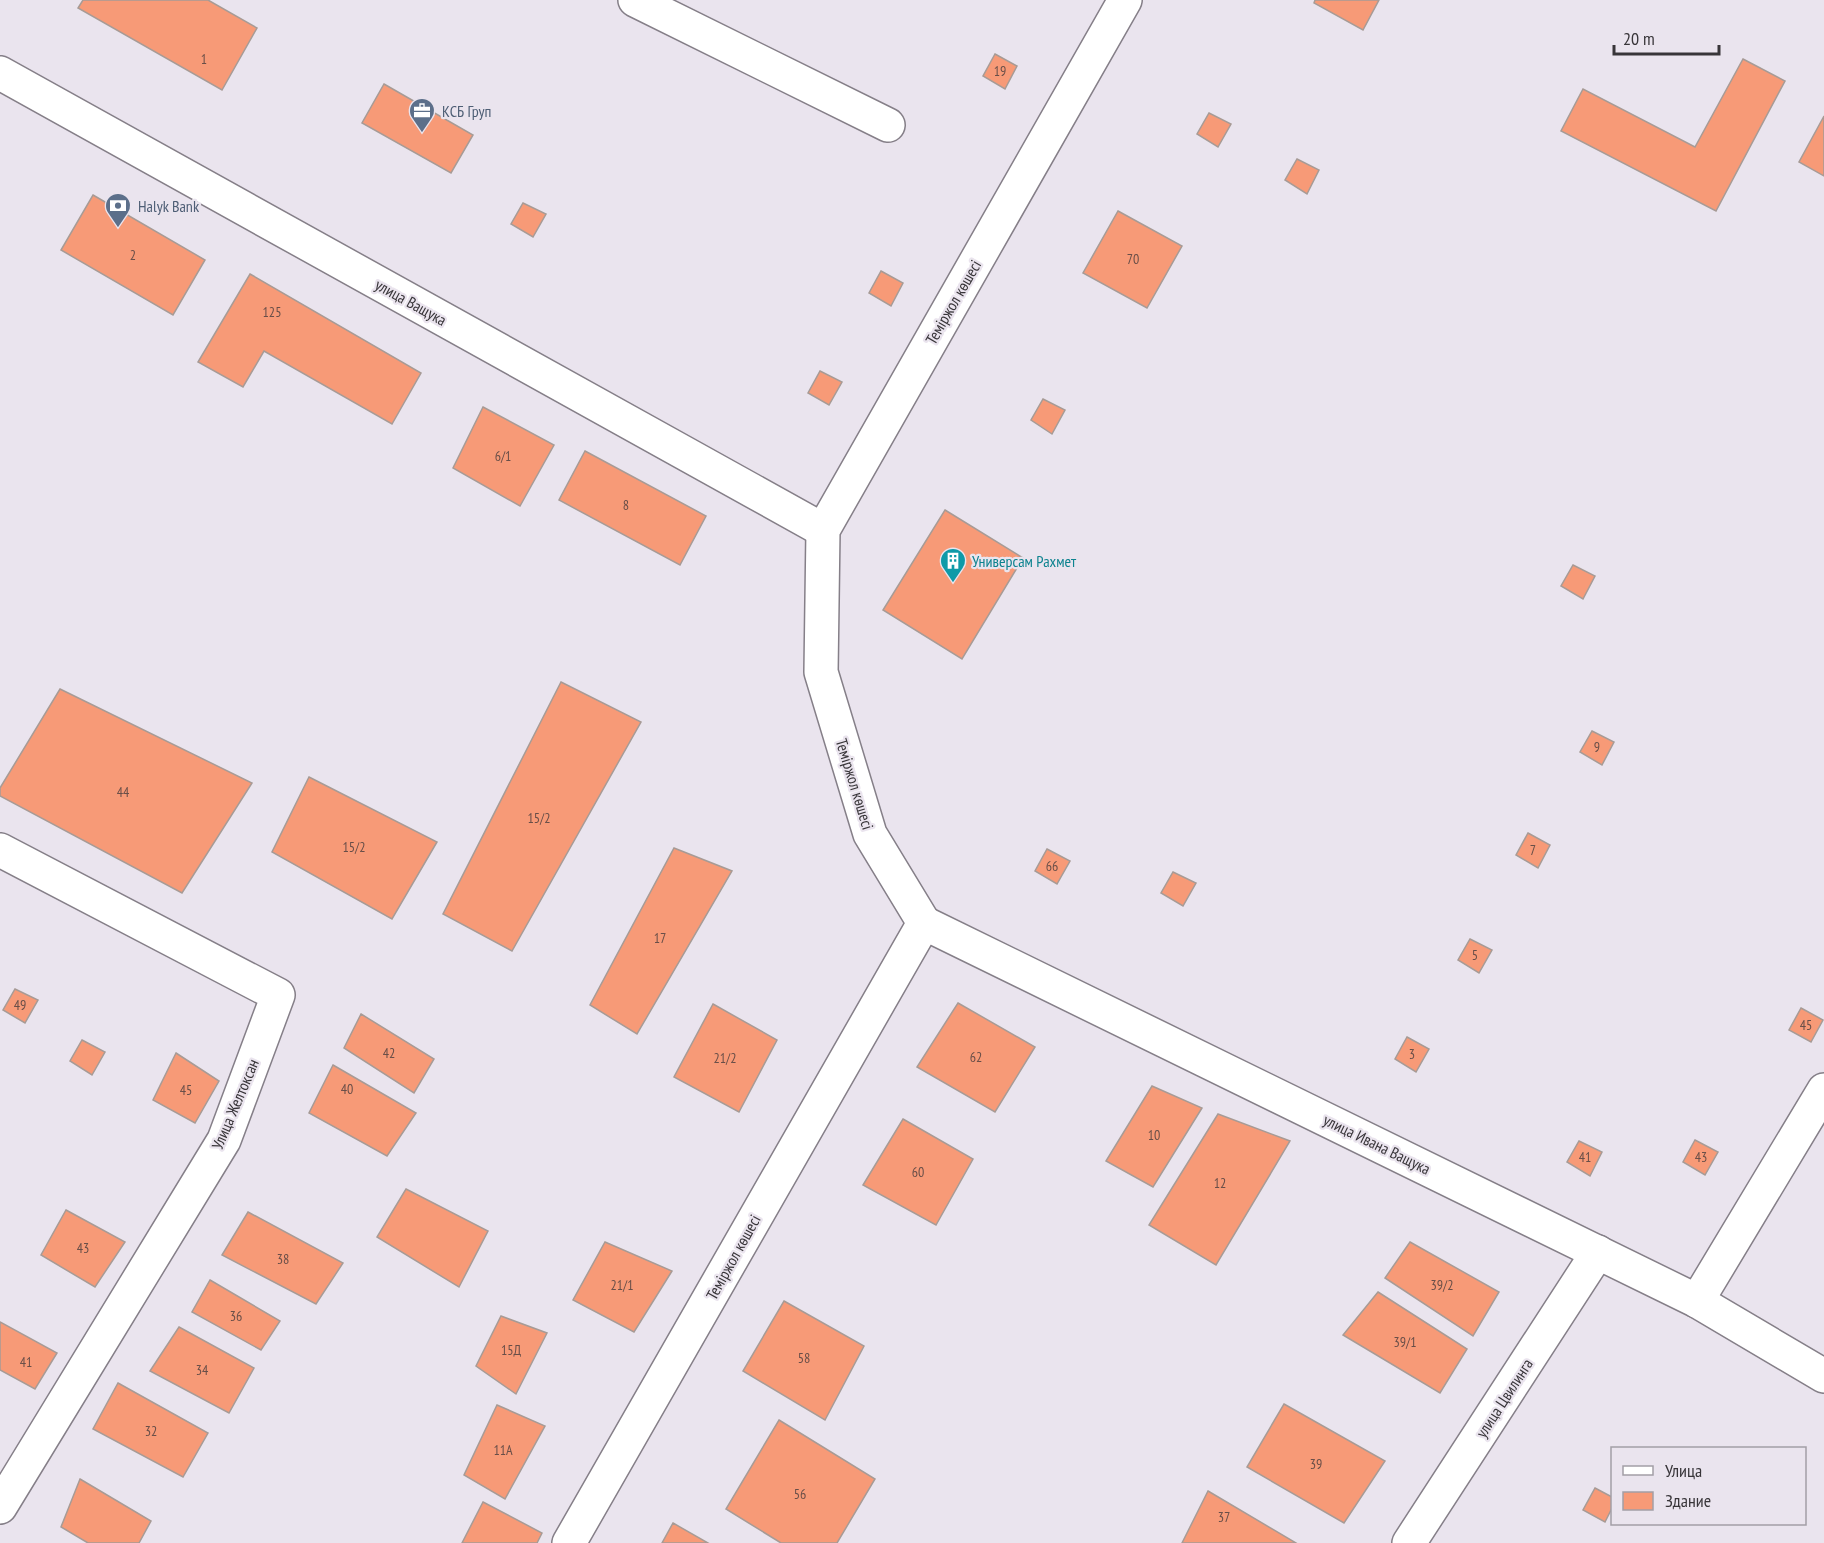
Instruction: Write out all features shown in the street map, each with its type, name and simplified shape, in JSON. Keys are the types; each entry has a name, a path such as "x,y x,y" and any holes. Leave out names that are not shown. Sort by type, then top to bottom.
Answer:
{"street":[{"path":"635,0 888,125"},
{"name":"Теміржол көшесі","path":"569,1543 924,923 870,834 821,672 823,530 1125,0"},
{"name":"улица Ващука","path":"0,73 823,530"},
{"name":"Улица Желтоксан","path":"0,850 278,995 224,1140 0,1507"},
{"name":"улица Ивана Ващука","path":"924,923 1698,1301 1824,1376"},
{"path":"1698,1301 1824,1090"},
{"name":"улица Цвилинга","path":"1409,1543 1598,1252"}],"building":[{"path":"83,0 208,0 257,28 222,90 78,8"},
{"path":"1315,0 1379,0 1363,30 1314,3"},
{"path":"995,54 1017,66 1005,89 983,76"},
{"path":"1743,59 1785,81 1716,211 1561,131 1583,89 1695,147"},
{"path":"384,84 473,135 451,173 362,123"},
{"path":"1209,113 1231,124 1218,147 1197,134"},
{"path":"1824,116 1824,176 1799,162"},
{"path":"1297,159 1319,170 1307,194 1285,180"},
{"path":"93,195 205,260 173,315 61,250"},
{"path":"523,203 546,214 533,237 511,224"},
{"path":"1118,211 1182,246 1147,308 1083,273"},
{"path":"881,271 903,283 891,306 869,293"},
{"path":"250,274 421,373 392,424 264,351 243,387 198,362"},
{"path":"820,371 842,382 829,405 808,393"},
{"path":"1043,399 1065,410 1052,434 1031,420"},
{"path":"483,407 554,445 520,506 453,468"},
{"path":"585,451 706,516 680,565 559,500"},
{"name":"Универсам Рахмет","path":"945,510 1023,558 962,659 883,610"},
{"path":"1573,565 1595,576 1583,599 1561,586"},
{"path":"561,682 641,722 512,951 443,914"},
{"path":"60,689 252,783 182,893 0,796 0,788"},
{"path":"1592,731 1614,742 1602,765 1580,752"},
{"path":"309,777 437,842 392,919 272,852"},
{"path":"1528,833 1550,845 1538,868 1516,855"},
{"path":"674,848 732,871 637,1034 590,1005"},
{"path":"1047,849 1070,861 1057,884 1035,871"},
{"path":"1173,872 1196,883 1183,906 1161,893"},
{"path":"1470,939 1492,950 1479,973 1458,960"},
{"path":"15,989 38,1000 25,1023 3,1010"},
{"path":"958,1003 1035,1047 995,1112 917,1067"},
{"path":"713,1004 777,1040 739,1112 674,1077"},
{"path":"1801,1008 1823,1020 1811,1042 1789,1030"},
{"path":"361,1014 434,1059 414,1093 344,1048"},
{"path":"1407,1037 1429,1049 1416,1072 1395,1059"},
{"path":"82,1040 105,1052 92,1075 70,1061"},
{"path":"176,1053 219,1081 195,1123 153,1100"},
{"path":"333,1065 416,1113 387,1156 309,1113"},
{"path":"1152,1086 1202,1108 1153,1187 1106,1161"},
{"path":"1218,1114 1290,1141 1216,1265 1149,1225"},
{"path":"903,1119 973,1159 936,1225 863,1185"},
{"path":"1695,1140 1718,1152 1705,1175 1683,1162"},
{"path":"1579,1141 1602,1152 1590,1176 1567,1162"},
{"path":"406,1189 488,1231 459,1287 377,1237"},
{"path":"66,1210 125,1242 95,1287 41,1255"},
{"path":"248,1212 343,1263 316,1304 222,1255"},
{"path":"605,1242 672,1271 634,1332 573,1300"},
{"path":"1410,1242 1499,1292 1473,1336 1385,1278"},
{"path":"210,1280 280,1321 261,1350 192,1312"},
{"path":"1378,1292 1467,1349 1440,1393 1343,1335"},
{"path":"784,1301 864,1346 825,1420 743,1371"},
{"path":"501,1316 547,1333 516,1394 476,1366"},
{"path":"0,1322 57,1353 35,1389 0,1370"},
{"path":"179,1327 254,1368 229,1413 150,1371"},
{"path":"118,1383 208,1433 183,1477 93,1429"},
{"path":"1284,1404 1385,1461 1344,1523 1247,1467"},
{"path":"497,1405 545,1426 505,1499 464,1475"},
{"path":"779,1420 875,1479 837,1543 781,1543 726,1509"},
{"path":"80,1479 151,1521 139,1543 88,1543 61,1527"},
{"path":"1595,1488 1611,1496 1611,1510 1605,1522 1583,1510"},
{"path":"1208,1491 1296,1543 1182,1543"},
{"path":"483,1502 542,1533 537,1543 462,1543"},
{"path":"673,1523 708,1543 662,1543"}],"place":[{"name":"КСБ Груп","path":"422,134"},
{"name":"Halyk Bank","path":"118,229"},
{"name":"Универсам Рахмет","path":"953,584"}]}
